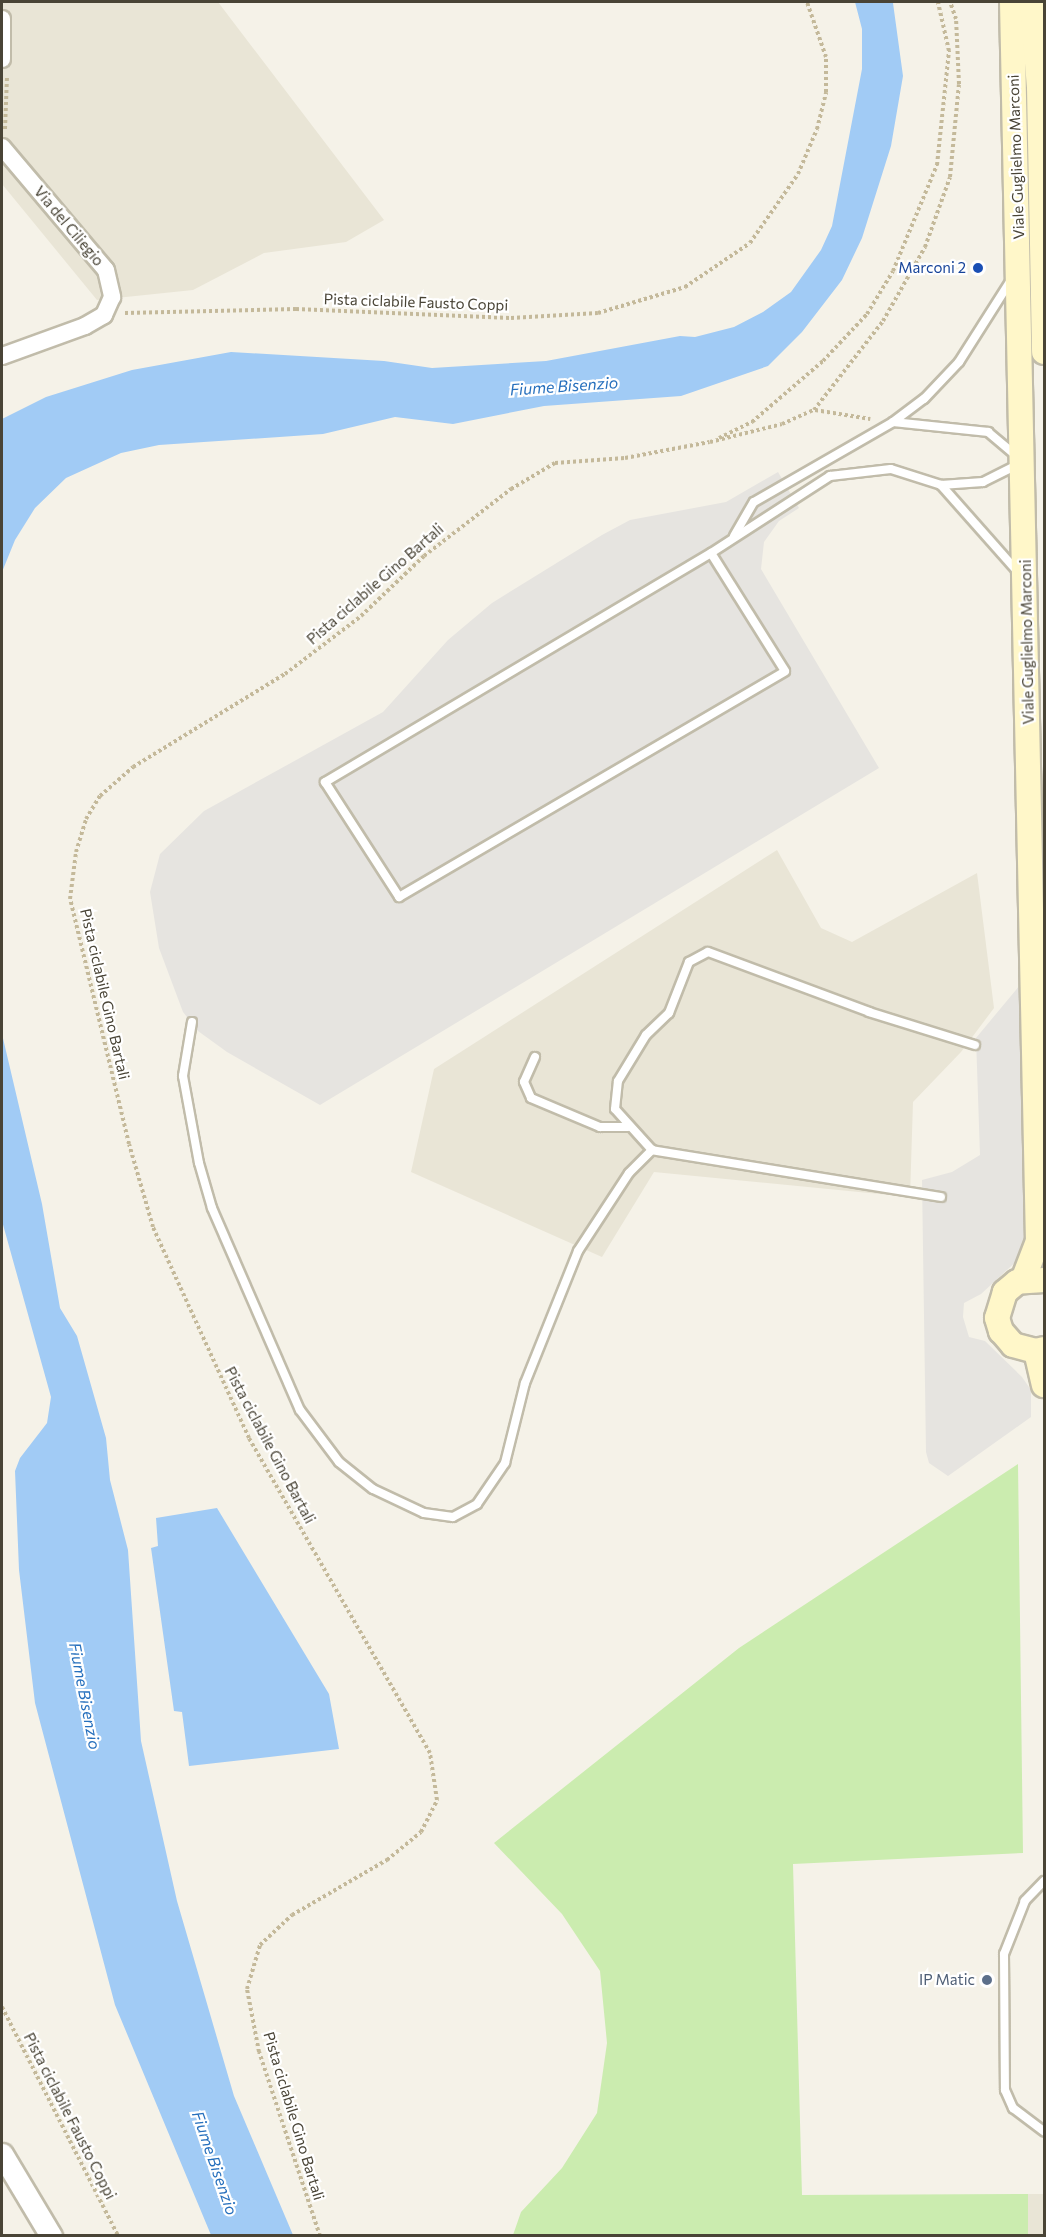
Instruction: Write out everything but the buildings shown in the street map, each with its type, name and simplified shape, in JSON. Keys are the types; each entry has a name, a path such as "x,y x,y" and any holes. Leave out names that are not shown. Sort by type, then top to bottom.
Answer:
{"main road":[{"name":"Viale Guglielmo Marconi","path":"1012,2 1024,461 1038,1241 1034,1280 1005,1292 997,1318 1001,1331 1013,1345 1040,1350 1044,1384"},
{"name":"Viale Guglielmo Marconi","path":"1032,2 1039,87 1044,352"}],"street":[{"path":"2,19 4,63"},
{"name":"Via del Ciliegio","path":"6,143 106,270 112,297 104,315"},
{"path":"2,356 85,326 104,315"},
{"path":"2,2154 51,2235"}],"lane":[{"path":"733,538 754,502 893,422 924,399 959,362 1019,267"},
{"path":"711,553 785,670 399,897 325,782 711,553 830,476 852,471 891,469 941,486 983,482 1024,461 988,432 893,422"},
{"path":"941,486 1026,581"},
{"path":"941,1197 652,1150 628,1127 615,1109 618,1081 646,1035 669,1013 689,962 708,952 869,1012 975,1045"},
{"path":"192,1022 183,1076 199,1163 212,1208 300,1410 339,1462 373,1489 424,1513 453,1517 477,1504 505,1463 525,1383 578,1251 629,1173 652,1150"},
{"path":"535,1057 524,1082 531,1098 600,1127 628,1127"},
{"path":"1044,1881 1025,1901 1004,1954 1005,2090 1013,2108 1044,2131"}],"path":[{"name":"Pista ciclabile Fausto Coppi","path":"104,315 296,309 511,318 598,313 685,287 750,243 778,206 806,156 817,129 826,80 826,57 807,2"},
{"path":"710,442 752,422 823,361 867,314 893,271 937,165 949,51 938,2"},
{"name":"Pista ciclabile Gino Bartali","path":"320,2235 259,2052 247,1989 260,1945 292,1915 387,1860 421,1832 437,1800 430,1753 249,1438 153,1227 72,909 76,852 86,819 100,796 134,767 285,674 361,616 424,556 511,489 555,463 625,458 710,442 782,424 814,410 883,321 925,247 950,177 959,84 956,19 950,2"},
{"path":"4,63 6,143"},
{"path":"120,303 123,314"},
{"path":"814,410 893,422"},
{"name":"Pista ciclabile Fausto Coppi","path":"2,2007 118,2235"}],"shaded area":[{"path":"2,2 218,2 384,220 346,242 264,253 193,290 97,300 2,184"},
{"path":"778,472 799,508 779,521 764,542 761,569 879,768 320,1105 227,1052 198,1031 183,1012 159,948 150,892 160,854 204,811 383,712 448,640 492,603 602,535 630,520 726,502"},
{"path":"777,850 821,928 852,942 977,873 994,1008 961,1052 913,1102 910,1197 654,1172 602,1257 411,1172 434,1069"},
{"path":"1025,979 1027,1242 1020,1258 981,1294 964,1303 963,1317 969,1337 985,1341 1022,1377 1031,1390 1031,1417 948,1476 929,1463 926,1452 922,1180 952,1172 980,1155 976,1038"},
{"path":"1028,2194 1044,2194 1044,2235 1028,2235"}],"green space":[{"path":"1018,1464 1023,1853 793,1864 802,2195 1028,2194 1028,2235 513,2235 521,2212 562,2168 597,2113 607,2043 600,1971 562,1914 494,1843 739,1648"}],"water":[{"name":"Fiume Bisenzio","path":"855,2 893,3 903,76 891,146 862,238 842,280 802,332 768,366 681,396 544,406 453,424 395,417 323,434 159,445 121,453 66,478 35,508 15,540 2,572 2,419 46,397 132,370 231,352 384,361 432,368 546,361 680,336 695,337 734,327 763,312 791,292 821,250 832,226 862,69 862,29"},
{"name":"Fiume Bisenzio","path":"2,1034 42,1204 60,1308 77,1336 106,1438 110,1480 128,1550 141,1741 177,1901 234,2096 293,2235 211,2235 115,2005 35,1703 19,1570 15,1471 20,1458 47,1423 51,1397 2,1221"},
{"path":"217,1508 329,1694 339,1749 189,1766 182,1712 174,1711 151,1548 158,1546 156,1518"}],"place":[{"name":"Marconi 2","path":"978,268"},
{"name":"IP Matic","path":"987,1980"}]}
